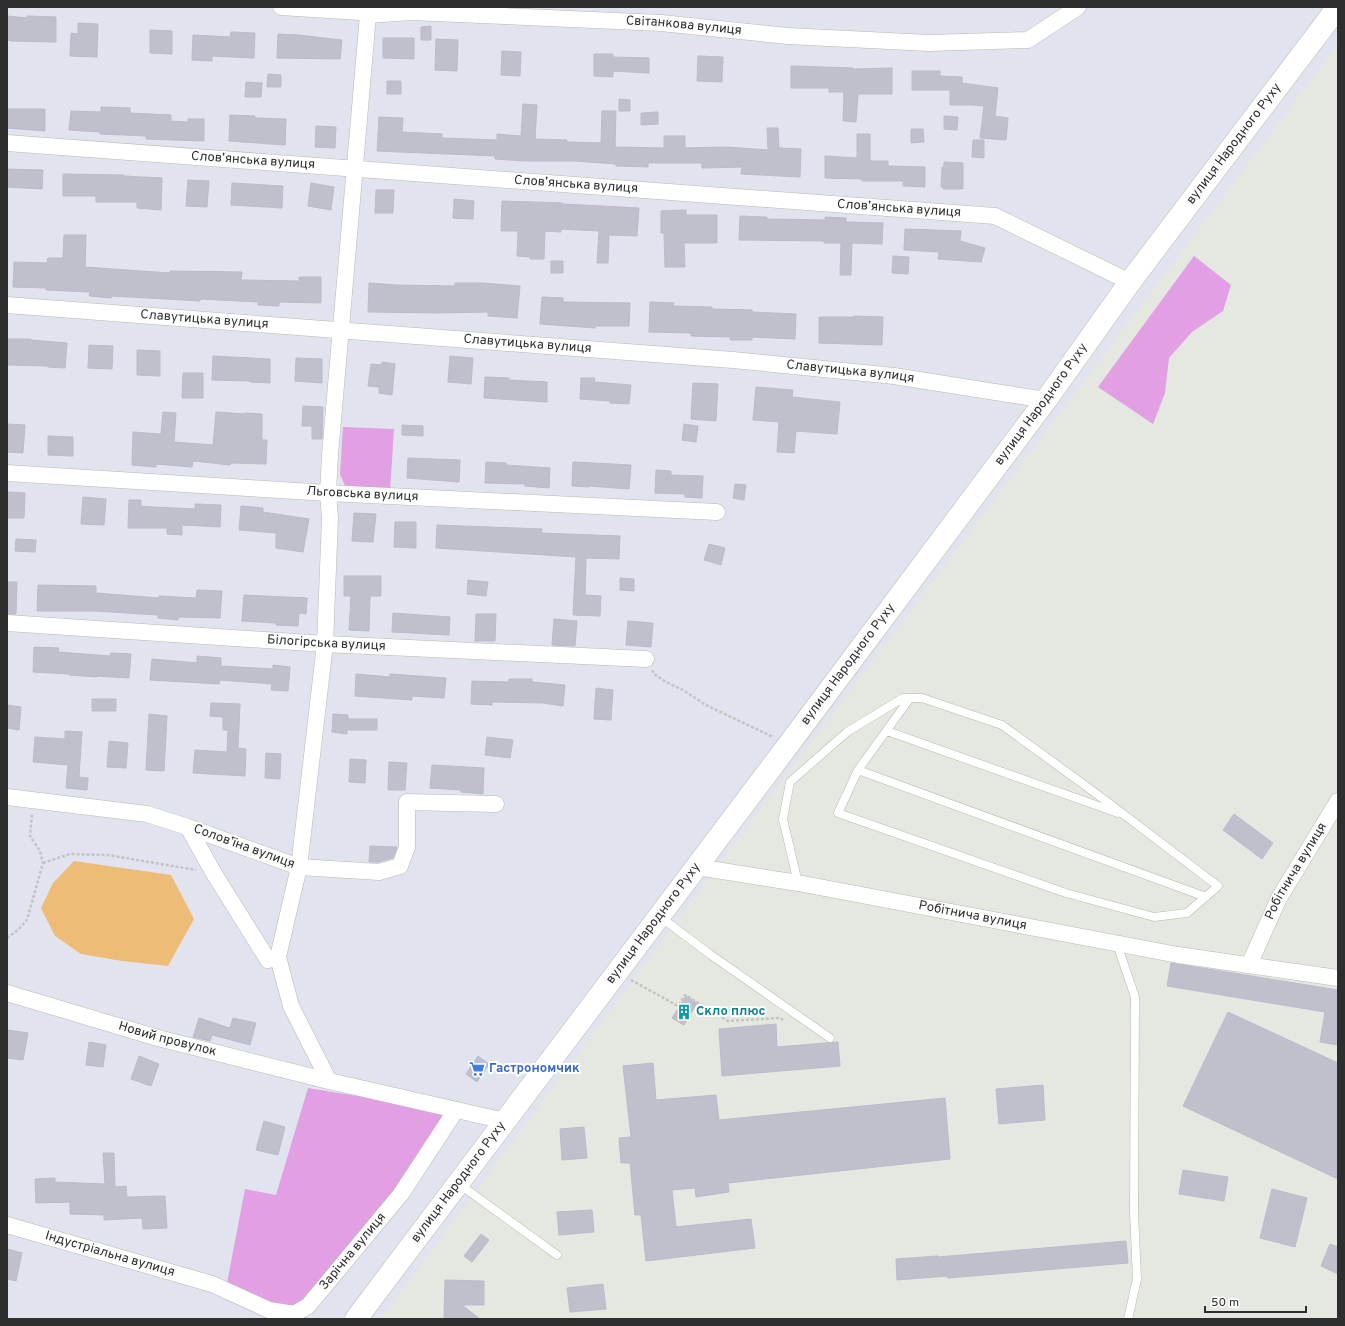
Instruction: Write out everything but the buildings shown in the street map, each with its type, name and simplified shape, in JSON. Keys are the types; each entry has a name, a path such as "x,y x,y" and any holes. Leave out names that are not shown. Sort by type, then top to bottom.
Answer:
{"main road":[{"name":"вулиця Народного Руху","path":"356,1319 697,867 1046,400 1130,282 1338,7"}],"street":[{"name":"Світанкова вулиця","path":"281,7 360,12 368,15 411,12 660,23 788,36 928,43 1028,40 1078,7"},
{"path":"329,1081 291,1006 278,957 299,867 325,644 330,518 328,493 330,455 368,15"},
{"name":"Словʼянська вулиця","path":"7,143 995,216 1130,282"},
{"name":"Славутицька вулиця","path":"7,305 733,360 886,375 1046,400"},
{"name":"Льговська вулиця","path":"7,473 328,493 717,512"},
{"name":"Білогірська вулиця","path":"7,623 325,644 646,659"},
{"name":"Соловʼїна вулиця","path":"7,797 148,814 299,867 379,872 400,866 407,847 407,802 496,804"},
{"name":"Робітнича вулиця","path":"1249,965 1279,898 1338,801"},
{"path":"188,827 213,872 268,960 278,957"},
{"name":"Робітнича вулиця","path":"697,867 798,883 1178,955 1338,978"},
{"name":"Новий провулок","path":"7,993 158,1038 329,1081 505,1121"},
{"name":"Зарічна вулиця","path":"212,1284 269,1310 294,1314 308,1306 401,1194 456,1110"},
{"name":"Індустріальна вулиця","path":"7,1225 212,1284"}],"lane":[{"path":"798,883 783,819 790,782 847,732 903,698 910,698 922,698 1002,725 1125,815 1218,886 1187,913 1154,917 1066,893 838,813 858,770 910,698"},
{"path":"887,731 1125,815"},
{"path":"858,770 1206,897"},
{"path":"659,916 711,955 830,1038"},
{"path":"1117,944 1135,997 1134,1212 1137,1280 1128,1319"},
{"path":"458,1183 557,1255"}],"path":[{"path":"646,659 654,674 666,682 683,690 706,705 789,744"},
{"path":"7,938 18,930 27,920 43,863 40,851 30,836 34,801"},
{"path":"43,863 70,854 108,855 168,866 213,872"},
{"path":"618,972 678,1007 685,995 728,1021 780,1018 788,1021"}],"shaded area":[{"path":"1338,44 1338,1319 380,1319 740,836"},
{"path":"1194,256 1231,285 1223,311 1192,332 1169,358 1165,393 1153,424 1098,387"},
{"path":"343,427 394,429 390,492 345,486 340,474"},
{"path":"74,861 171,875 194,919 168,966 122,961 81,954 55,936 41,908 53,883"},
{"path":"308,1088 418,1106 447,1116 383,1206 307,1299 291,1308 262,1301 227,1283 245,1189 276,1195"}],"place":[{"name":"Скло плюс","path":"684,1012"},
{"name":"Гастрономчик","path":"477,1069"}]}
